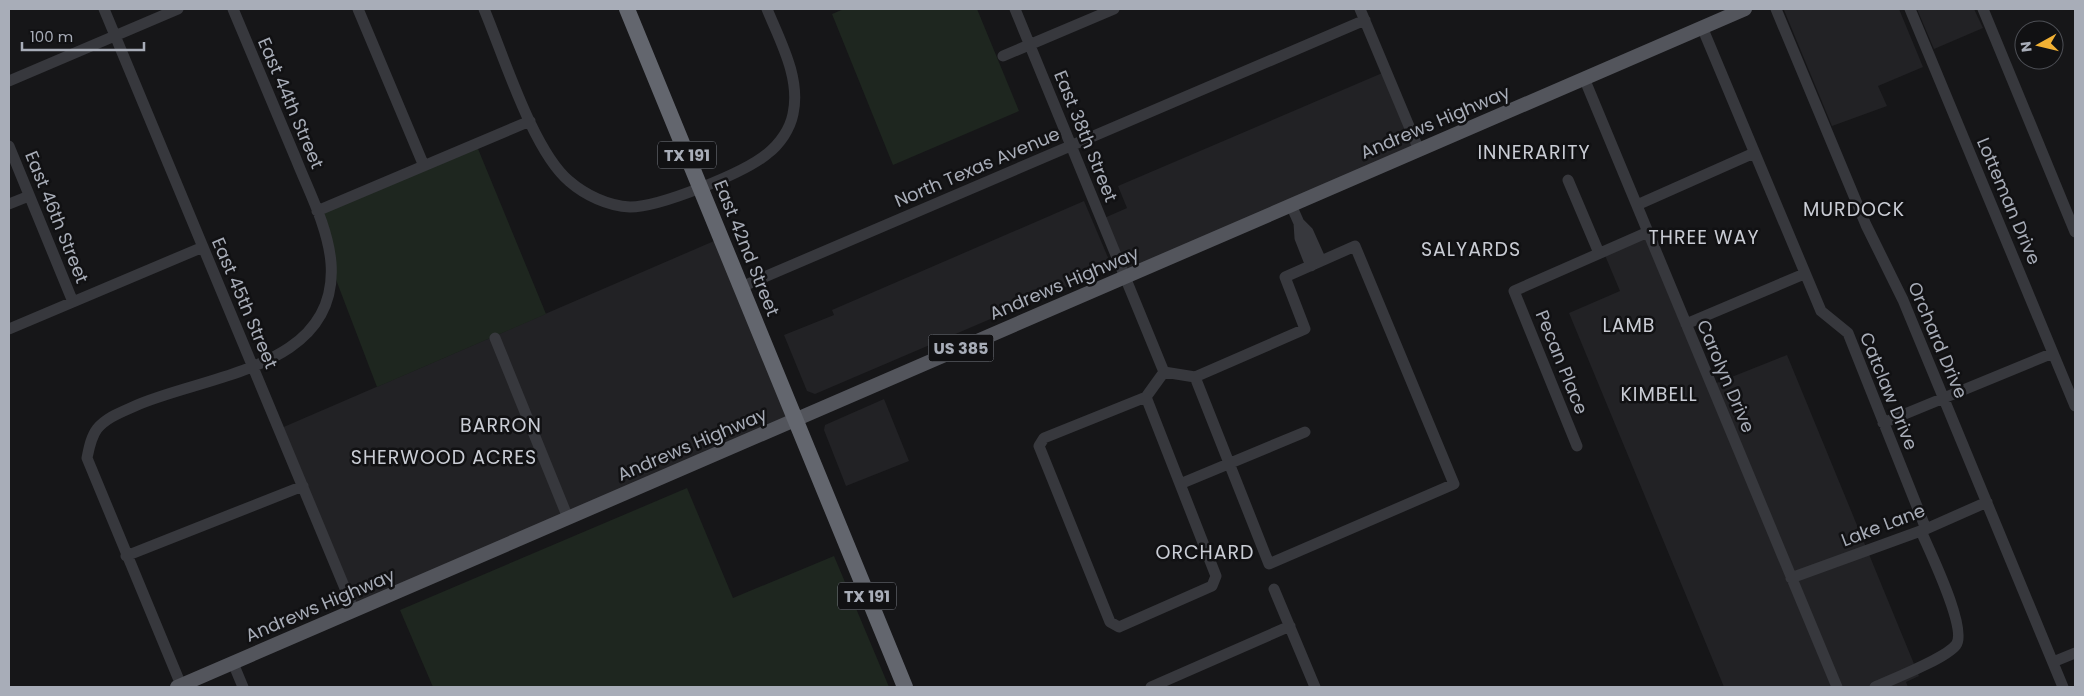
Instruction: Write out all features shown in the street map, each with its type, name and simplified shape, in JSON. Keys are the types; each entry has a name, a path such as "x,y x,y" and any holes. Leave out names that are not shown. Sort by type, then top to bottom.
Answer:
{"highway":[{"name":"East 42nd Street","path":"627,9 795,420"},
{"name":"TX 191","path":"795,420 905,687"}],"main road":[{"name":"Andrews Highway","path":"179,686 1745,9"}],"street":[{"name":"East 45th Street","path":"104,9 354,610"},
{"path":"9,81 178,9"},
{"name":"East 44th Street","path":"179,686 87,458 97,430 113,415 182,388 241,373 298,341 308,333 323,308 330,286 331,264 325,235 317,211 233,9"},
{"path":"358,9 424,166"},
{"path":"484,9 530,121 547,155 558,170 579,188 608,203 630,207 650,204 700,187 757,162 777,145 790,125 795,102 794,80 767,9"},
{"name":"East 38th Street","path":"1015,9 1164,372"},
{"path":"1003,56 1114,9"},
{"path":"1360,9 1420,150"},
{"name":"Orchard Drive","path":"1776,9 1866,225 1903,300 2063,687"},
{"name":"Lotteman Drive","path":"1910,9 2075,406"},
{"path":"1983,9 2075,232"},
{"name":"North Texas Avenue","path":"741,287 1365,20"},
{"name":"Catclaw Drive","path":"1702,27 1804,274 1822,311 1848,333 1956,616 1959,633 1958,641 1950,650 1938,658 1875,687"},
{"name":"Carolyn Drive","path":"1584,78 1837,687"},
{"path":"317,211 530,121"},
{"name":"East 46th Street","path":"9,146 73,302"},
{"path":"1636,205 1754,153"},
{"path":"1568,180 1599,253 1648,232"},
{"path":"9,204 29,196"},
{"path":"1291,205 1299,223 1300,238 1316,264"},
{"path":"1146,397 1216,576 1212,586 1118,627 1110,622 1039,446 1044,438 1146,397 1164,372 1194,377 1305,329 1285,277 1355,246 1454,484 1269,564 1194,377"},
{"path":"9,329 203,247"},
{"name":"Pecan Place","path":"1577,446 1514,291 1599,253"},
{"path":"1686,324 1804,274"},
{"path":"496,338 568,518"},
{"path":"1883,423 2053,353"},
{"path":"1180,484 1230,465 1304,432"},
{"path":"126,556 303,486"},
{"name":"Lake Lane","path":"1791,578 1923,530 1987,502"},
{"path":"1274,589 1315,687"},
{"path":"1151,687 1290,626"},
{"path":"2053,662 2075,653"},
{"path":"233,663 243,687"}],"shaded area":[{"path":"844,9 977,9 1019,111 893,165 832,14"},
{"path":"1899,9 1923,67 1878,86 1887,106 1832,126 1784,10"},
{"path":"1917,9 1974,9 1983,28 1934,49"},
{"path":"1387,71 1419,150 1125,277 1102,219 1127,208 1118,186"},
{"path":"476,144 546,314 377,387 335,277 317,211"},
{"path":"1084,201 1112,267 815,394 807,391 784,335 834,315 832,310"},
{"path":"1647,235 1709,386 1787,355 1919,676 1906,682 1908,687 1724,687 1569,313 1620,291 1604,253"},
{"path":"721,238 795,420 354,610 279,429"},
{"path":"884,399 909,461 846,486 824,430 825,425"},
{"path":"687,488 733,598 834,556 889,687 433,687 400,610"}],"district":[{"name":"INNERARITY","path":"1534,152"},
{"name":"MURDOCK","path":"1854,209"},
{"name":"THREE WAY","path":"1704,237"},
{"name":"SALYARDS","path":"1471,249"},
{"name":"LAMB","path":"1629,325"},
{"name":"KIMBELL","path":"1659,394"},
{"name":"BARRON","path":"501,425"},
{"name":"SHERWOOD ACRES","path":"444,457"},
{"name":"ORCHARD","path":"1205,552"}]}
